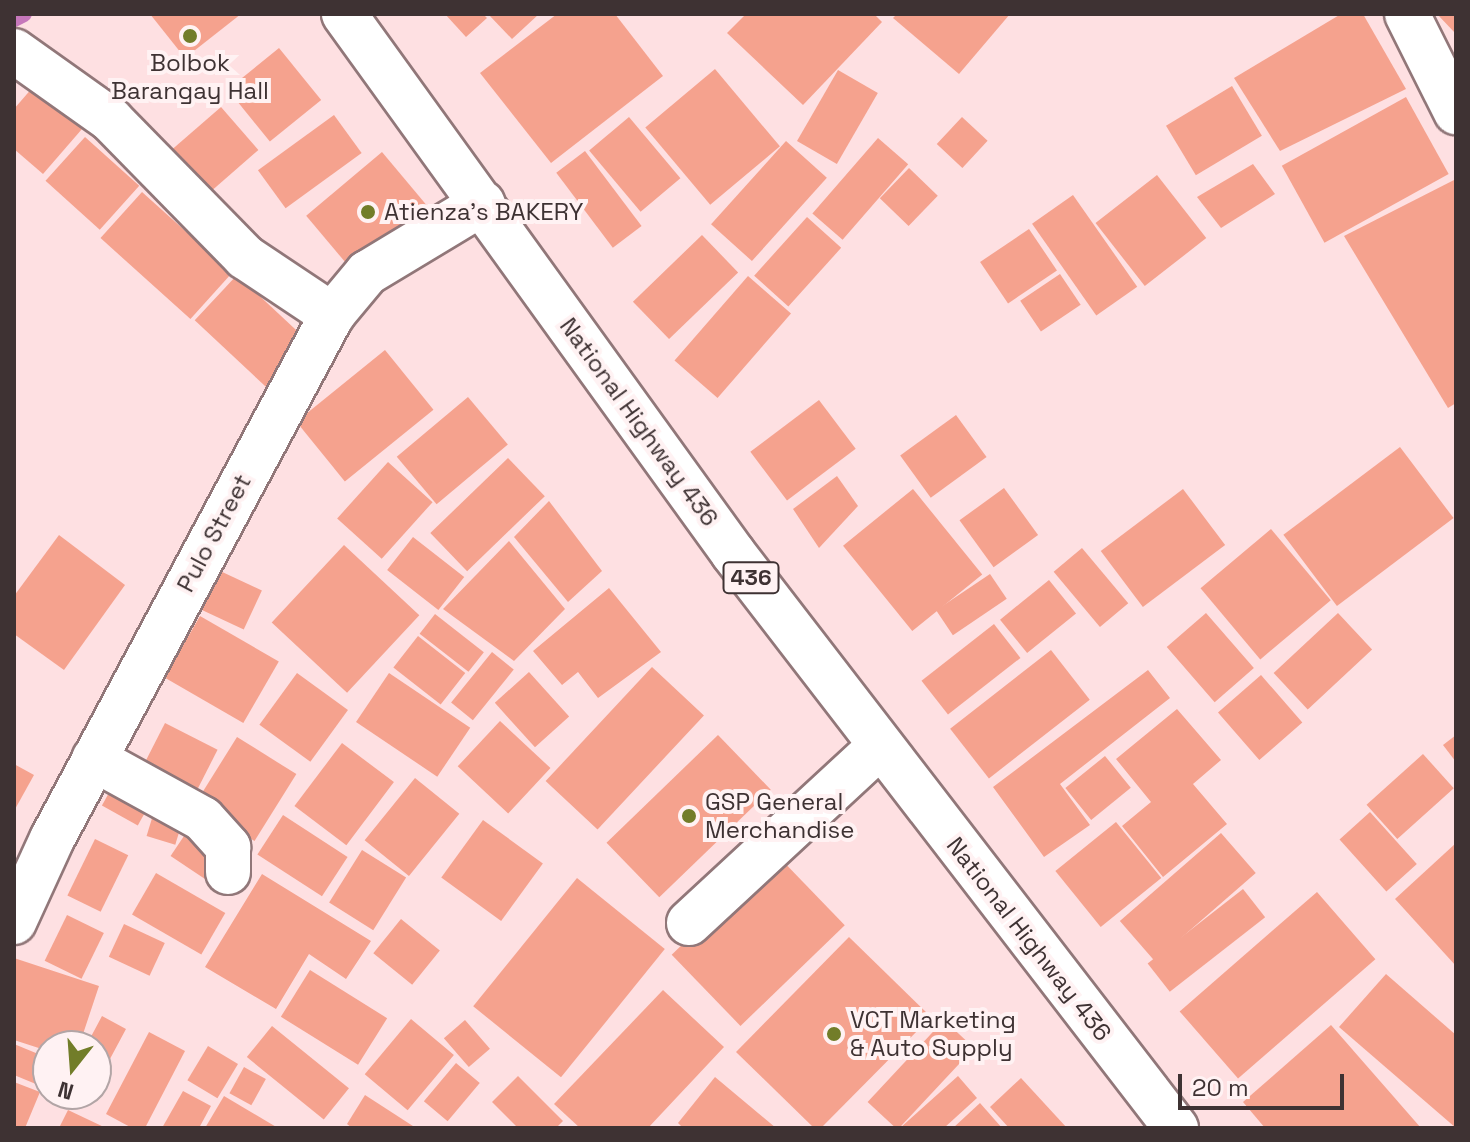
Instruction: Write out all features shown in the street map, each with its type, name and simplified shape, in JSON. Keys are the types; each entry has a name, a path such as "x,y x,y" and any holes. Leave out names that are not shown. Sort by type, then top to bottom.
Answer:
{"street":[{"name":"National Highway 436","path":"344,14 733,553 879,747 1176,1128"},
{"path":"1407,14 1456,112"},
{"path":"14,51 111,120 245,257 332,315"},
{"name":"Pulo Street","path":"14,922 94,759 332,315 367,273 483,203"},
{"path":"689,923 879,747"},
{"path":"94,759 203,819 228,847 228,872"}],"building":[{"name":"Bolbok Barangay Hall","path":"150,14 241,14 185,58"},
{"path":"445,14 483,14 487,18 466,37"},
{"path":"488,14 539,14 512,39"},
{"path":"557,14 615,14 663,76 551,163 480,73"},
{"path":"746,14 874,14 882,22 803,105 727,33"},
{"path":"897,14 1010,14 959,74 893,18"},
{"path":"1341,14 1363,14 1406,89 1280,151 1234,78"},
{"path":"1437,14 1456,14 1456,34"},
{"path":"279,48 321,100 270,142 228,90"},
{"path":"715,69 780,146 710,205 645,127"},
{"path":"838,70 878,93 837,164 797,141"},
{"path":"1232,86 1262,136 1196,175 1166,126"},
{"path":"33,87 82,129 43,174 14,149 14,109"},
{"path":"1406,97 1449,174 1324,243 1282,166"},
{"path":"221,107 258,150 201,200 164,157"},
{"path":"334,115 362,153 286,208 258,170"},
{"path":"629,117 680,178 641,212 589,150"},
{"path":"962,117 988,141 962,168 937,144"},
{"path":"85,137 139,186 100,230 46,181"},
{"path":"878,138 908,164 843,240 812,213"},
{"path":"786,141 827,178 752,261 711,224"},
{"path":"585,151 642,226 613,248 556,173"},
{"name":"Atienza's BAKERY","path":"382,152 430,209 354,273 306,216"},
{"path":"1253,164 1275,194 1221,228 1197,197"},
{"path":"909,168 938,196 909,226 880,198"},
{"path":"1157,175 1206,238 1145,286 1096,223"},
{"path":"1456,179 1456,403 1448,408 1344,236"},
{"path":"142,192 232,273 190,319 101,238"},
{"path":"1073,195 1137,287 1096,315 1032,224"},
{"path":"807,217 841,248 788,306 754,276"},
{"path":"1029,229 1057,270 1008,303 980,262"},
{"path":"702,235 738,272 669,339 633,302"},
{"path":"1060,274 1081,305 1041,332 1020,301"},
{"path":"237,275 312,345 269,390 195,320"},
{"path":"748,276 791,313 718,398 675,361"},
{"path":"385,350 433,410 345,482 296,422"},
{"path":"468,397 508,444 437,504 397,457"},
{"path":"819,400 856,449 787,500 750,452"},
{"path":"956,415 987,457 931,498 900,456"},
{"path":"1400,447 1454,518 1337,606 1283,535"},
{"path":"508,458 545,496 467,571 430,533"},
{"path":"388,462 433,502 382,559 337,518"},
{"path":"837,476 858,506 819,548 793,509"},
{"path":"1004,488 1038,535 994,567 960,520"},
{"path":"913,489 982,574 912,631 843,546"},
{"path":"1183,489 1225,545 1143,607 1101,551"},
{"path":"549,501 602,571 568,602 514,537"},
{"path":"1271,529 1331,600 1260,659 1201,588"},
{"path":"59,535 125,585 64,670 14,634 14,596"},
{"path":"413,537 464,577 438,610 387,570"},
{"path":"509,541 565,609 514,661 443,609"},
{"path":"344,545 419,615 347,693 272,623"},
{"path":"1082,548 1128,603 1100,627 1054,572"},
{"path":"203,563 262,590 244,629 185,602"},
{"path":"990,574 1007,599 953,635 936,610"},
{"path":"1049,580 1076,613 1027,653 1000,620"},
{"path":"609,588 661,652 598,698 578,672 562,685 533,651"},
{"path":"1206,613 1254,668 1215,702 1167,647"},
{"path":"1338,613 1372,650 1308,710 1274,673"},
{"path":"435,614 484,652 468,672 420,634"},
{"path":"200,616 279,662 243,723 164,677"},
{"path":"994,624 1020,658 948,715 922,681"},
{"path":"418,636 465,673 441,704 393,668"},
{"path":"1051,650 1090,700 989,778 950,729"},
{"path":"492,652 514,670 473,720 451,703"},
{"path":"652,667 704,715 598,830 546,781"},
{"path":"1148,670 1170,698 1060,784 1090,825 1044,857 993,787"},
{"path":"529,672 569,717 535,747 495,703"},
{"path":"297,673 348,710 310,762 259,725"},
{"path":"389,673 470,728 437,777 356,722"},
{"path":"1261,675 1302,723 1259,760 1218,712"},
{"path":"1177,709 1221,760 1193,784 1227,824 1163,877 1122,826 1151,802 1116,759"},
{"path":"500,721 550,768 508,813 458,766"},
{"path":"165,723 218,750 194,797 141,770"},
{"name":"GSP General Merchandise","path":"718,735 771,790 659,897 607,843"},
{"path":"1456,735 1456,762 1443,745"},
{"path":"237,737 296,774 254,841 195,804"},
{"path":"342,743 394,782 346,845 294,806"},
{"path":"1423,754 1454,788 1397,839 1367,805"},
{"path":"1105,756 1131,788 1091,820 1065,788"},
{"path":"14,764 34,775 14,811"},
{"path":"415,778 459,814 409,876 365,840"},
{"path":"115,782 151,802 138,825 102,806"},
{"path":"1370,812 1417,864 1386,891 1340,839"},
{"path":"153,815 182,824 175,845 147,836"},
{"path":"283,815 348,857 322,896 257,854"},
{"path":"483,820 543,863 501,921 441,877"},
{"path":"1116,822 1161,878 1101,927 1055,871"},
{"path":"1221,833 1256,873 1155,961 1120,921"},
{"path":"184,836 222,862 209,882 171,856"},
{"path":"95,839 128,855 101,912 67,896"},
{"path":"1456,843 1456,966 1395,899"},
{"path":"362,850 406,878 373,930 329,903"},
{"path":"776,854 845,925 740,1026 672,955"},
{"path":"156,873 225,913 201,955 132,915"},
{"path":"262,874 371,941 346,979 309,954 276,1009 205,967"},
{"path":"577,878 665,949 561,1077 473,1006"},
{"path":"1243,889 1265,917 1170,992 1148,963"},
{"path":"1317,892 1375,959 1238,1079 1180,1011"},
{"path":"67,915 104,933 81,979 45,961"},
{"path":"401,919 440,950 412,985 373,953"},
{"path":"124,924 165,943 150,976 109,957"},
{"name":"VCT Marketing & Auto Supply","path":"849,937 931,1017 821,1128 814,1128 736,1052"},
{"path":"14,958 99,986 84,1030 32,1030 32,1046 14,1040"},
{"path":"310,970 387,1018 358,1065 281,1017"},
{"path":"1386,974 1456,1035 1456,1128 1339,1027"},
{"path":"663,990 724,1047 648,1128 580,1128 554,1104"},
{"path":"102,1016 126,1029 112,1055 112,1030 95,1030"},
{"path":"411,1019 454,1055 408,1110 365,1074"},
{"path":"465,1020 490,1049 469,1067 444,1038"},
{"path":"944,1020 974,1048 899,1128 868,1102"},
{"path":"1331,1025 1421,1128 1265,1128 1243,1102"},
{"path":"272,1026 349,1088 324,1119 247,1057"},
{"path":"149,1032 185,1051 145,1128 132,1128 106,1114 112,1110 112,1103"},
{"path":"14,1044 32,1051 32,1082 14,1075"},
{"path":"208,1046 238,1064 217,1098 187,1080"},
{"path":"456,1063 480,1083 448,1121 424,1101"},
{"path":"244,1067 266,1079 251,1105 229,1093"},
{"path":"518,1076 563,1121 556,1128 518,1128 492,1102"},
{"path":"958,1076 977,1098 944,1128 900,1128"},
{"path":"715,1077 776,1128 683,1128 678,1123"},
{"path":"1021,1078 1067,1128 1009,1128 990,1107"},
{"path":"14,1082 32,1089 32,1110 25,1128 14,1128"},
{"path":"183,1091 211,1106 199,1128 162,1128"},
{"path":"365,1095 416,1128 352,1128 347,1124"},
{"path":"224,1096 278,1128 205,1128"},
{"path":"980,1103 1002,1128 953,1128"},
{"path":"68,1110 106,1128 59,1128"}],"waterway":[{"path":"14,19 24,14"}],"place":[{"name":"Bolbok Barangay Hall","path":"190,36"},
{"name":"Atienza's BAKERY","path":"368,212"},
{"name":"GSP General Merchandise","path":"689,816"},
{"name":"VCT Marketing & Auto Supply","path":"834,1034"}]}
